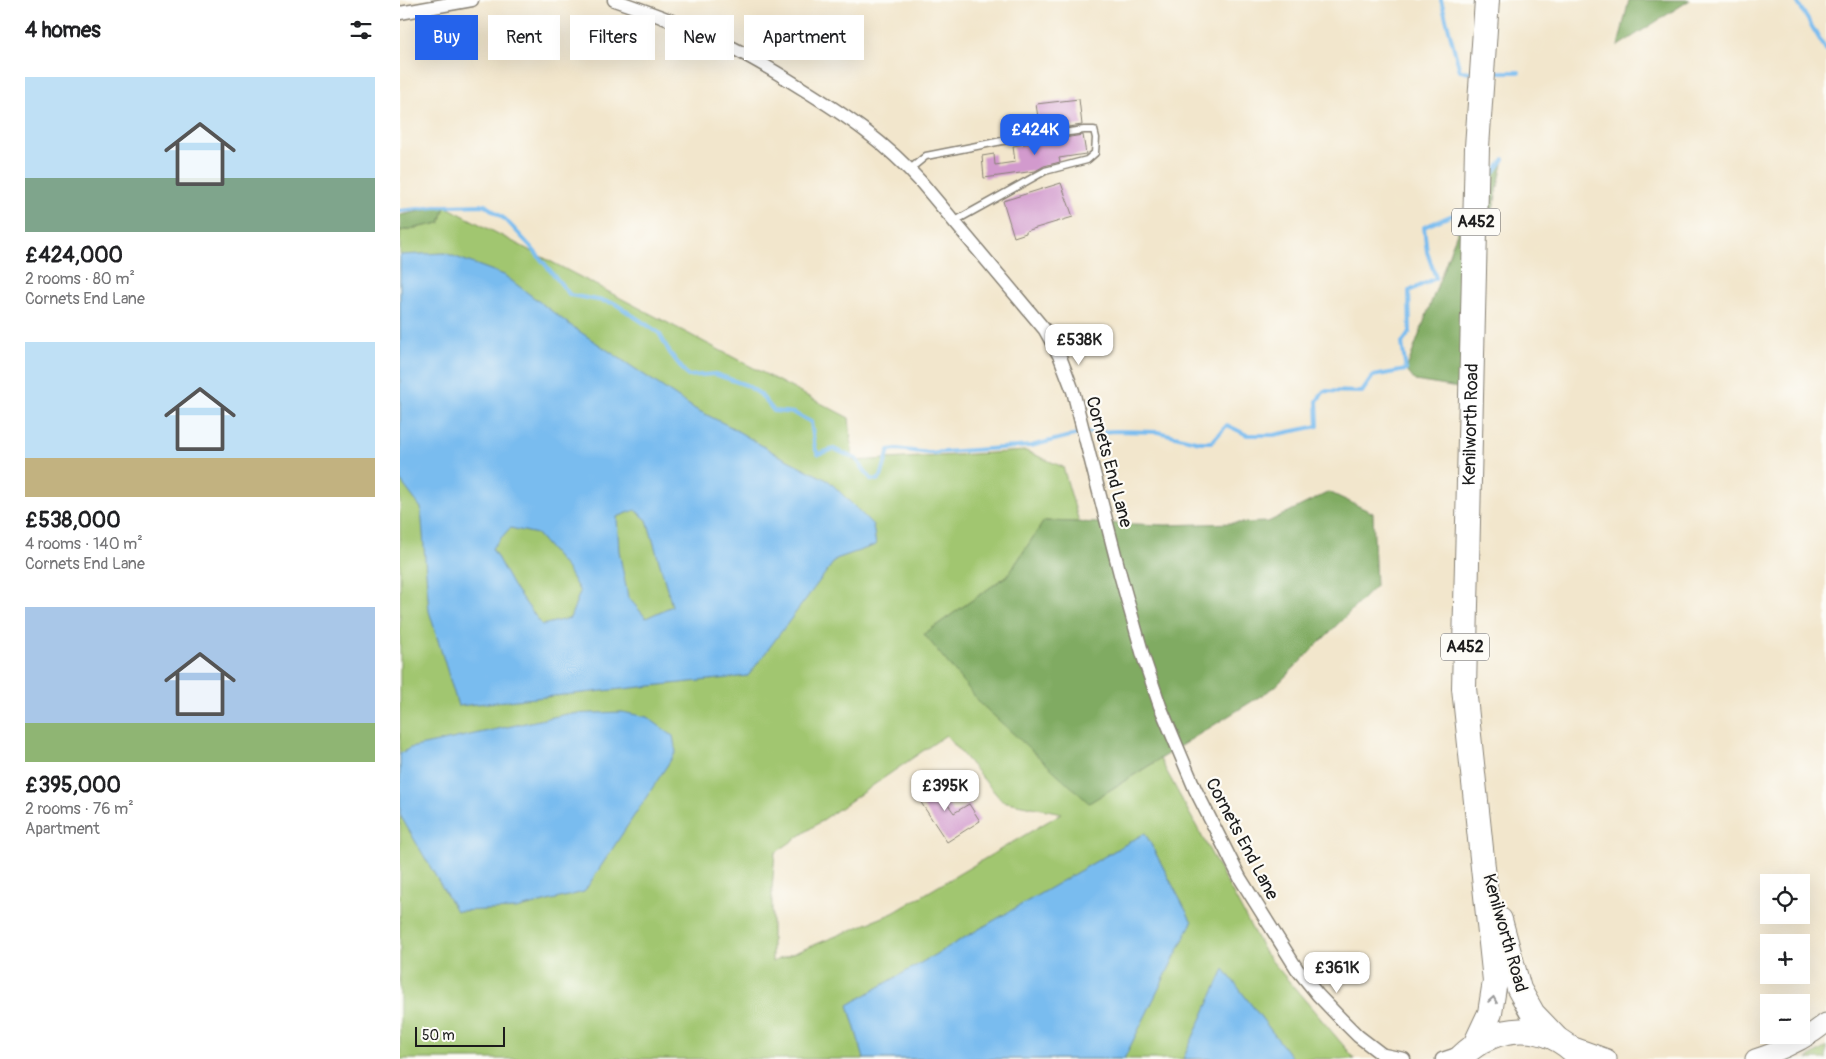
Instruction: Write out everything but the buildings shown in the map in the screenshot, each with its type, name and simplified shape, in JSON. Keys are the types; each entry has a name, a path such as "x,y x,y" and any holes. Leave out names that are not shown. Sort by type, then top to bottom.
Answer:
{"highway":[{"name":"Kenilworth Road","path":"1468,1051 1490,1013 1495,981 1464,688 1477,147 1487,0"},
{"name":"Kenilworth Road","path":"1480,848 1519,989 1533,1014 1568,1047"},
{"path":"1468,1051 1492,1036 1515,1031 1529,1031 1568,1047"}],"main road":[{"path":"1755,1059 1782,1049 1825,1027"},
{"path":"1568,1047 1607,1059"}],"street":[{"path":"400,13 472,0"},
{"name":"Cornets End Lane","path":"614,0 697,32 760,62 859,124 910,170 1032,313 1060,357 1081,421 1144,659 1179,754 1216,834 1245,887 1297,969 1358,1036 1386,1057 1404,1059"},
{"path":"1442,1059 1468,1051"}],"lane":[{"path":"910,170 926,156 1002,141 1094,130 1096,138 1095,153 1087,160 1045,170 955,221"}],"green space":[{"path":"1629,0 1690,0 1618,46"},
{"path":"1504,159 1479,274 1458,388 1415,381 1406,370 1465,211"},
{"path":"445,206 849,418 853,461 1026,451 1063,467 1079,522 1044,521 1008,575 924,634 1089,803 1160,759 1265,953 1355,1059 400,1059 400,231 440,223","holes":["946,735 1002,801 1062,813 893,913 772,962 772,889 775,853"]},
{"path":"445,206 440,223 400,231 400,215"},
{"path":"1329,492 1373,513 1376,586 1275,687 1089,803 981,704 924,634 1008,575 1044,521 1166,525 1268,522"},
{"path":"1826,1047 1826,1059 1807,1059"}],"water":[{"path":"445,253 504,275 570,325 695,409 829,481 873,525 876,545 836,559 748,676 458,706 429,611 421,508 400,480 400,255","holes":["635,510 647,520 672,606 646,618 628,597 619,551 617,517","510,528 537,534 567,569 580,592 570,618 542,625 513,586 492,548"]},
{"path":"622,712 647,717 673,736 676,752 584,892 516,909 456,911 400,815 400,754 410,748 567,714"},
{"path":"1145,833 1192,922 1124,1059 864,1059 848,1005"},
{"path":"1224,969 1293,1059 1183,1059"}],"waterway":[{"path":"1441,0 1460,71 1473,72"},
{"path":"1796,0 1826,50"},
{"path":"1490,72 1519,72"},
{"path":"1486,183 1504,159"},
{"path":"400,211 445,206 485,205 506,220 570,295 614,303 659,333 670,353 688,376 715,374 746,385 760,394 774,411 794,413 811,422 815,448 818,454 834,449 856,459 871,479 877,480 881,477 889,450 897,449 929,453 1031,446 1082,433 1116,431 1158,432 1200,442 1212,442 1227,425 1247,435 1274,435 1318,426 1317,401 1324,391 1362,392 1373,376 1406,370 1402,343 1410,332 1409,291 1436,278 1427,252 1424,227 1467,209"}]}
